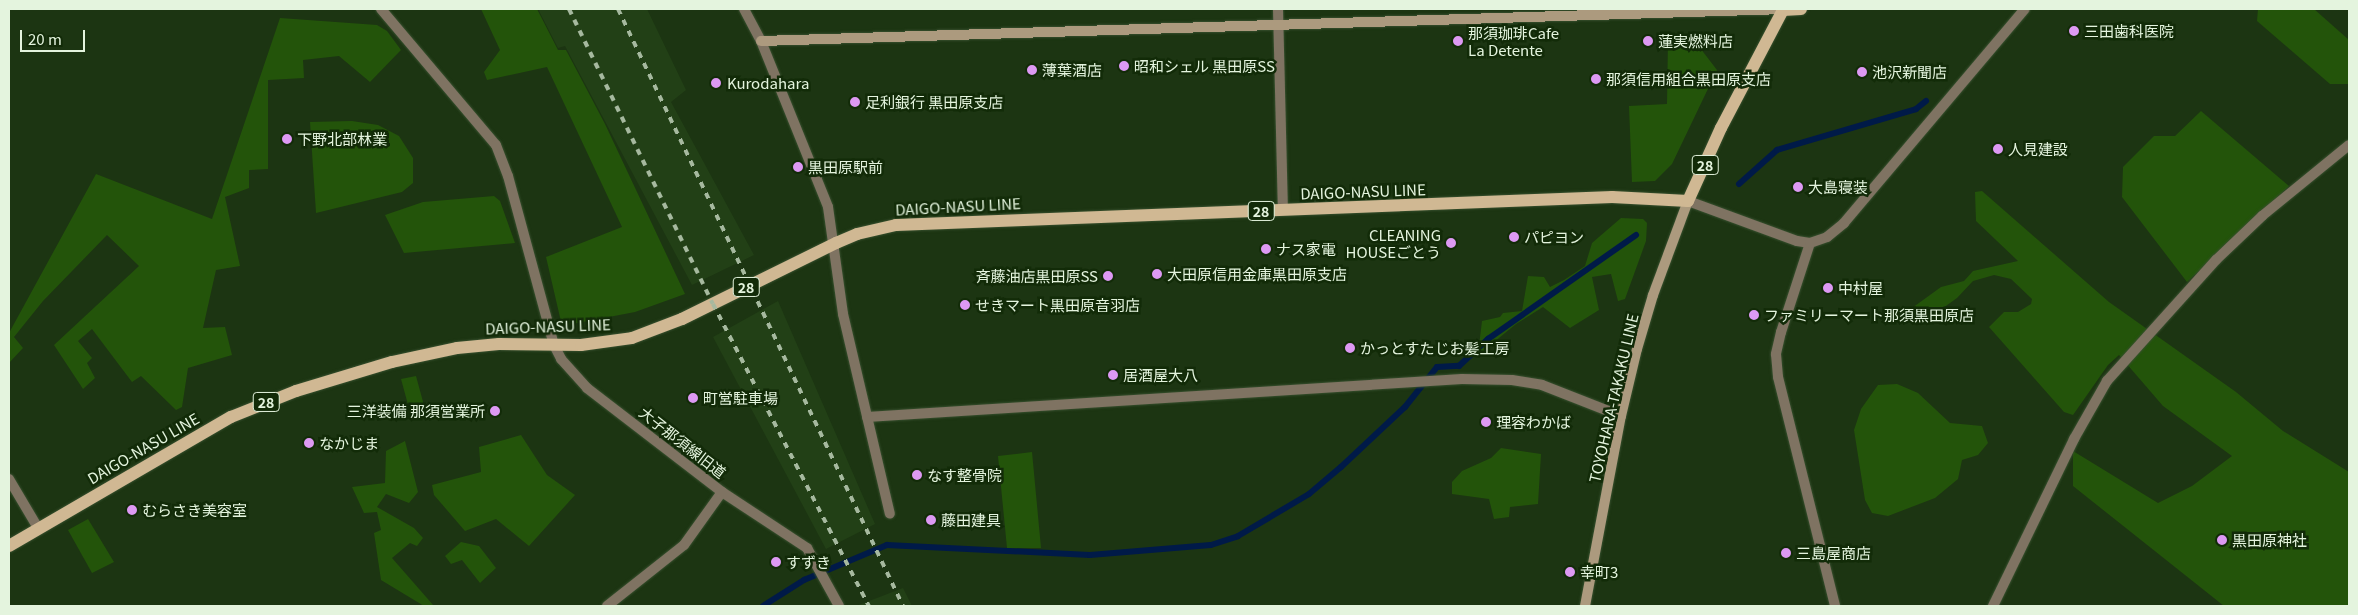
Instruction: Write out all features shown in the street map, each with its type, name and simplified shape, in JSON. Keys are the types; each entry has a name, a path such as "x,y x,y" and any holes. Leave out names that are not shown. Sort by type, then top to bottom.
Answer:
{"main road":[{"path":"761,41 1278,24 1562,12 1801,9"},
{"name":"28","path":"1688,201 1721,128 1784,10"},
{"name":"DAIGO-NASU LINE","path":"9,546 230,417 296,391 392,362 456,348 499,344 554,346 607,342 657,330 857,234 923,222 1612,197 1688,201"},
{"name":"TOYOHARA-TAKAKU LINE","path":"1585,606 1621,416 1653,295 1688,201"}],"street":[{"name":"大子那須線旧道","path":"381,9 496,145 508,176 554,346 561,359 587,388 722,492 807,548 839,606"},
{"path":"744,9 761,41 825,199 836,243 843,314 890,514"},
{"path":"1278,9 1283,210"},
{"path":"1688,201 1810,243 1827,237 1844,223 2025,9"},
{"path":"1993,606 2070,446 2107,381 2216,260 2262,216 2349,145"},
{"path":"1810,243 1781,332 1776,354 1778,377 1836,606"},
{"path":"867,417 1462,379 1512,380 1542,385 1621,416"},
{"path":"9,479 38,528"},
{"path":"607,606 684,546 722,492"}],"shaded area":[{"path":"481,9 537,9 558,50 566,50 605,124 685,294 635,312 562,326 546,257 622,227 547,67 487,80 484,72 500,50"},
{"path":"538,9 647,9 686,90 671,102 754,255 692,285 565,46 558,48"},
{"path":"2258,9 2314,9 2349,40 2349,84 2330,84 2257,21"},
{"path":"280,18 377,25 387,31 401,50 370,82 339,56 303,60 304,78 268,80 268,169 249,170 249,188 225,197 240,266 216,270 203,328 225,327 232,355 188,368 182,407 176,410 141,376 132,382 92,329 78,341 92,358 87,363 95,378 83,389 54,345 139,266 107,235 43,301 14,337 23,348 9,363 9,333 96,174 212,219"},
{"path":"1668,39 1694,40 1717,70 1672,164 1655,181 1632,182 1629,106 1667,104"},
{"path":"2201,111 2289,186 2187,282 2122,197 2123,167 2154,136 2175,136"},
{"path":"352,121 378,125 399,136 413,158 413,183 402,192 316,213 310,122"},
{"path":"1982,191 2109,302 2236,392 2283,431 2349,472 2349,606 2224,606 2073,486 2073,451 2158,503 2192,486 2232,456 2163,406 2119,355 2108,365 2073,415 2064,412 1989,327 2004,312 2018,312 2031,304 2032,299 2011,279 1994,275 1973,281 1957,298 1943,308 1918,313 1902,323 1894,321 1941,287 1964,281 1973,271 2018,261 1976,221 1975,192"},
{"path":"494,196 500,201 515,243 404,253 385,215 423,202"},
{"path":"1621,218 1643,219 1647,223 1646,241 1625,299 1618,301 1611,274 1592,277 1599,310 1570,328 1543,307 1516,324 1488,347 1486,354 1478,354 1482,321 1500,317 1503,313 1522,311 1528,276 1544,277 1550,287 1564,280 1585,266 1592,243"},
{"path":"778,301 875,524 826,549 713,337"},
{"path":"416,376 425,409 410,412 401,379"},
{"path":"1897,384 1918,393 1950,423 1982,426 1988,443 1978,455 1962,460 1958,479 1935,498 1888,516 1872,513 1865,500 1854,430 1861,409 1878,385"},
{"path":"521,435 547,475 575,495 529,546 496,519 465,531 434,495 432,485 481,472 479,447"},
{"path":"405,441 418,492 409,503 386,494 377,507 414,528 423,538 417,546 410,543 392,558 434,606 424,606 381,580 374,533 381,530 377,512 364,513 352,487 385,483 386,451"},
{"path":"1501,448 1541,454 1538,504 1510,507 1509,517 1494,519 1489,499 1452,494 1452,482 1462,471 1491,458"},
{"path":"1032,452 1041,548 1007,548 998,456"},
{"path":"88,519 114,562 92,573 68,530"},
{"path":"461,542 479,546 496,568 480,583 462,560 451,564 445,556"},
{"path":"903,588 912,606 856,606"}],"waterway":[{"path":"1739,184 1777,150 1916,109 1926,101"},
{"path":"763,606 804,580 887,545 1090,555 1211,545 1238,536 1309,494 1341,467 1405,407 1437,367 1459,366 1488,339 1636,235"}],"railway":[{"path":"569,9 713,304 869,606"},
{"path":"618,9 903,606"}],"place":[{"name":"三田歯科医院","path":"2074,31"},
{"name":"那須珈琲Cafe La Detente","path":"1458,41"},
{"name":"蓮実燃料店","path":"1648,41"},
{"name":"昭和シェル 黒田原SS","path":"1124,66"},
{"name":"薄葉酒店","path":"1032,70"},
{"name":"池沢新聞店","path":"1862,72"},
{"name":"那須信用組合黒田原支店","path":"1596,79"},
{"name":"Kurodahara","path":"716,83"},
{"name":"足利銀行 黒田原支店","path":"855,102"},
{"name":"下野北部林業","path":"287,139"},
{"name":"人見建設","path":"1998,149"},
{"name":"黒田原駅前","path":"798,167"},
{"name":"大島寝装","path":"1798,187"},
{"name":"パピヨン","path":"1514,237"},
{"name":"CLEANING HOUSEごとう","path":"1451,243"},
{"name":"ナス家電","path":"1266,249"},
{"name":"大田原信用金庫黒田原支店","path":"1157,274"},
{"name":"斉藤油店黒田原SS","path":"1108,276"},
{"name":"中村屋","path":"1828,288"},
{"name":"せきマート黒田原音羽店","path":"965,305"},
{"name":"ファミリーマート那須黒田原店","path":"1754,315"},
{"name":"かっとすたじお髪工房","path":"1350,348"},
{"name":"居酒屋大八","path":"1113,375"},
{"name":"町営駐車場","path":"693,398"},
{"name":"三洋装備 那須営業所","path":"495,411"},
{"name":"理容わかば","path":"1486,422"},
{"name":"なかじま","path":"309,443"},
{"name":"なす整骨院","path":"917,475"},
{"name":"むらさき美容室","path":"132,510"},
{"name":"藤田建具","path":"931,520"},
{"name":"黒田原神社","path":"2222,540"},
{"name":"三島屋商店","path":"1786,553"},
{"name":"すずき","path":"776,562"},
{"name":"幸町3","path":"1570,572"}]}
